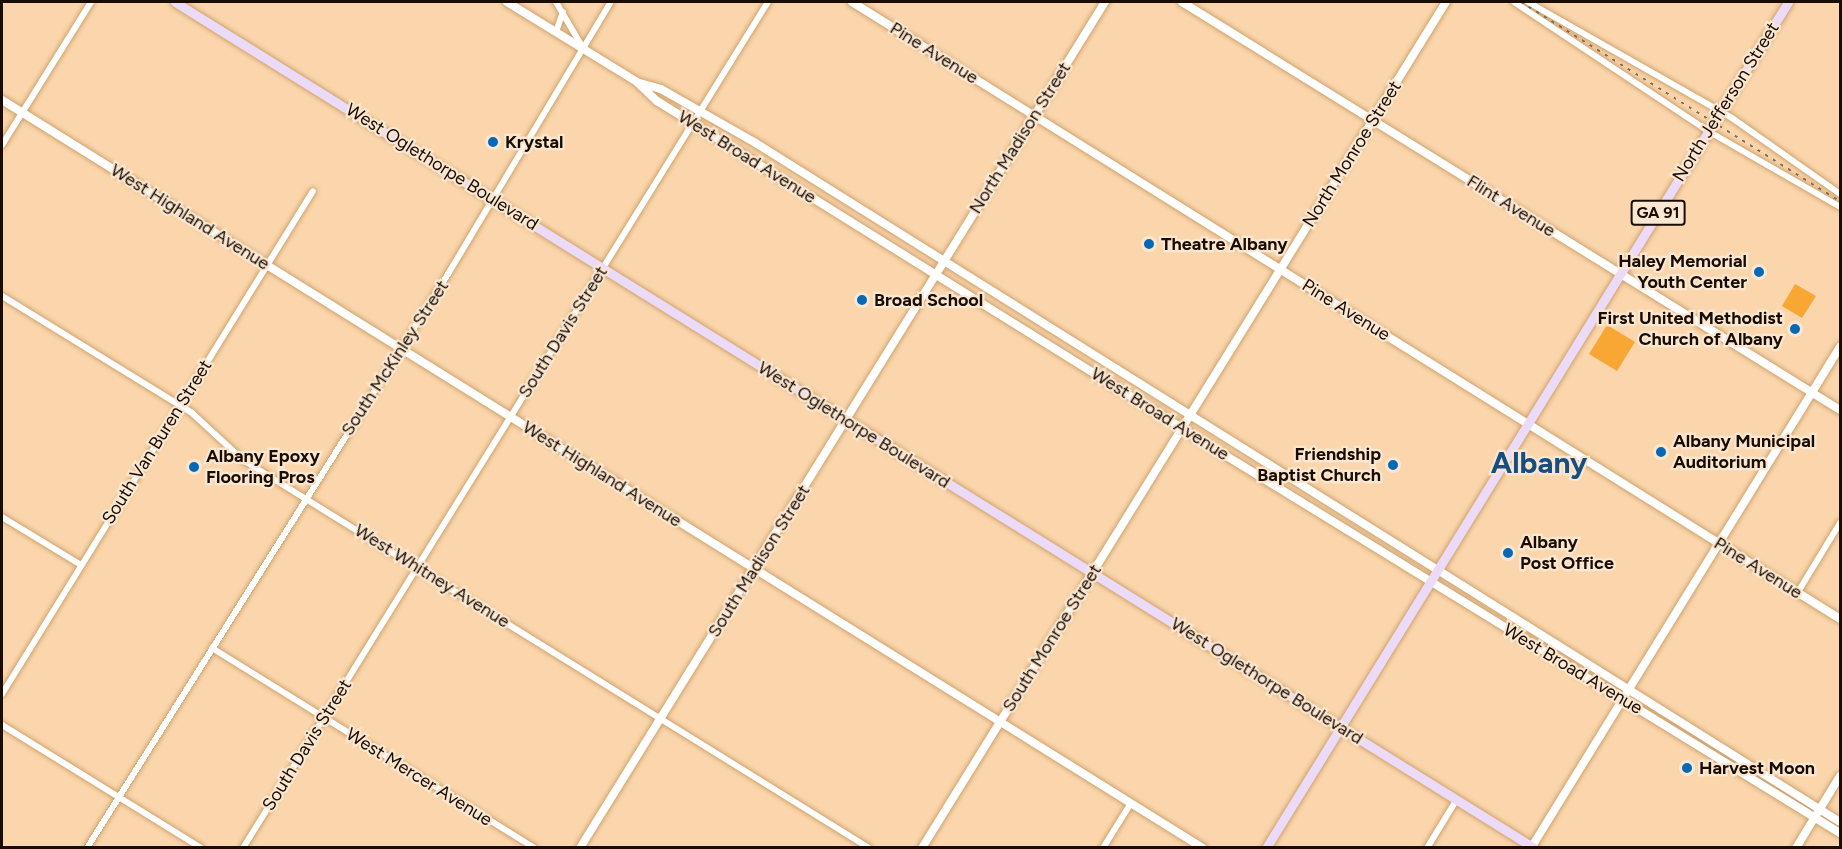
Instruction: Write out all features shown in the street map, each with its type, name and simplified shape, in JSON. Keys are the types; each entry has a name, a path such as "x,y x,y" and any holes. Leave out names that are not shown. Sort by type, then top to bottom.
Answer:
{"main road":[{"name":"West Oglethorpe Boulevard","path":"175,2 1533,847"},
{"name":"West Broad Avenue","path":"507,2 637,82 657,100 1183,429 1840,833"},
{"name":"Pine Avenue","path":"852,2 1840,619"},
{"name":"North Madison Street","path":"936,275 1105,2"},
{"name":"Flint Avenue","path":"1182,2 1840,410"},
{"name":"North Monroe Street","path":"1183,429 1446,2"},
{"name":"North Jefferson Street","path":"1438,569 1788,2"},
{"name":"West Broad Avenue","path":"637,82 661,89 701,111 1192,414 1840,822"},
{"name":"West Highland Avenue","path":"2,100 1203,848"},
{"name":"South Madison Street","path":"580,848 936,275"},
{"path":"1533,847 1840,347"},
{"name":"South Monroe Street","path":"922,848 1183,429"},
{"name":"GA 91","path":"1266,848 1438,569"},
{"path":"1796,848 1840,776"}],"street":[{"path":"2,145 91,2"},
{"path":"556,2 564,11 583,48"},
{"name":"South McKinley Street","path":"87,848 493,199 611,2"},
{"name":"South Davis Street","path":"243,848 768,2"},
{"path":"1514,2 1708,131 1840,207"},
{"path":"1528,2 1721,111 1840,194"},
{"path":"556,32 564,11"},
{"name":"South Van Buren Street","path":"2,694 313,190"},
{"name":"West Whitney Avenue","path":"2,296 180,406 203,422 228,449 869,848"},
{"path":"2,517 81,566"},
{"path":"1798,592 1840,523"},
{"name":"West Mercer Avenue","path":"213,648 534,848"},
{"path":"2,725 201,848"},
{"path":"1427,848 1457,799"},
{"path":"1103,848 1131,803"}],"shaded area":[{"path":"1795,284 1816,296 1802,318 1782,306"},
{"path":"1607,325 1635,342 1617,371 1589,354"}],"railway":[{"path":"1521,2 1840,201"}],"place":[{"name":"Krystal","path":"493,142"},
{"name":"Theatre Albany","path":"1149,244"},
{"name":"Haley Memorial Youth Center","path":"1759,272"},
{"name":"Broad School","path":"862,300"},
{"name":"First United Methodist Church of Albany","path":"1795,329"},
{"name":"Albany Municipal Auditorium","path":"1661,452"},
{"name":"Friendship Baptist Church","path":"1393,465"},
{"name":"Albany Epoxy Flooring Pros","path":"194,467"},
{"name":"Albany Post Office","path":"1508,553"},
{"name":"Harvest Moon","path":"1687,768"}],"district":[{"name":"Albany","path":"1539,463"}]}
